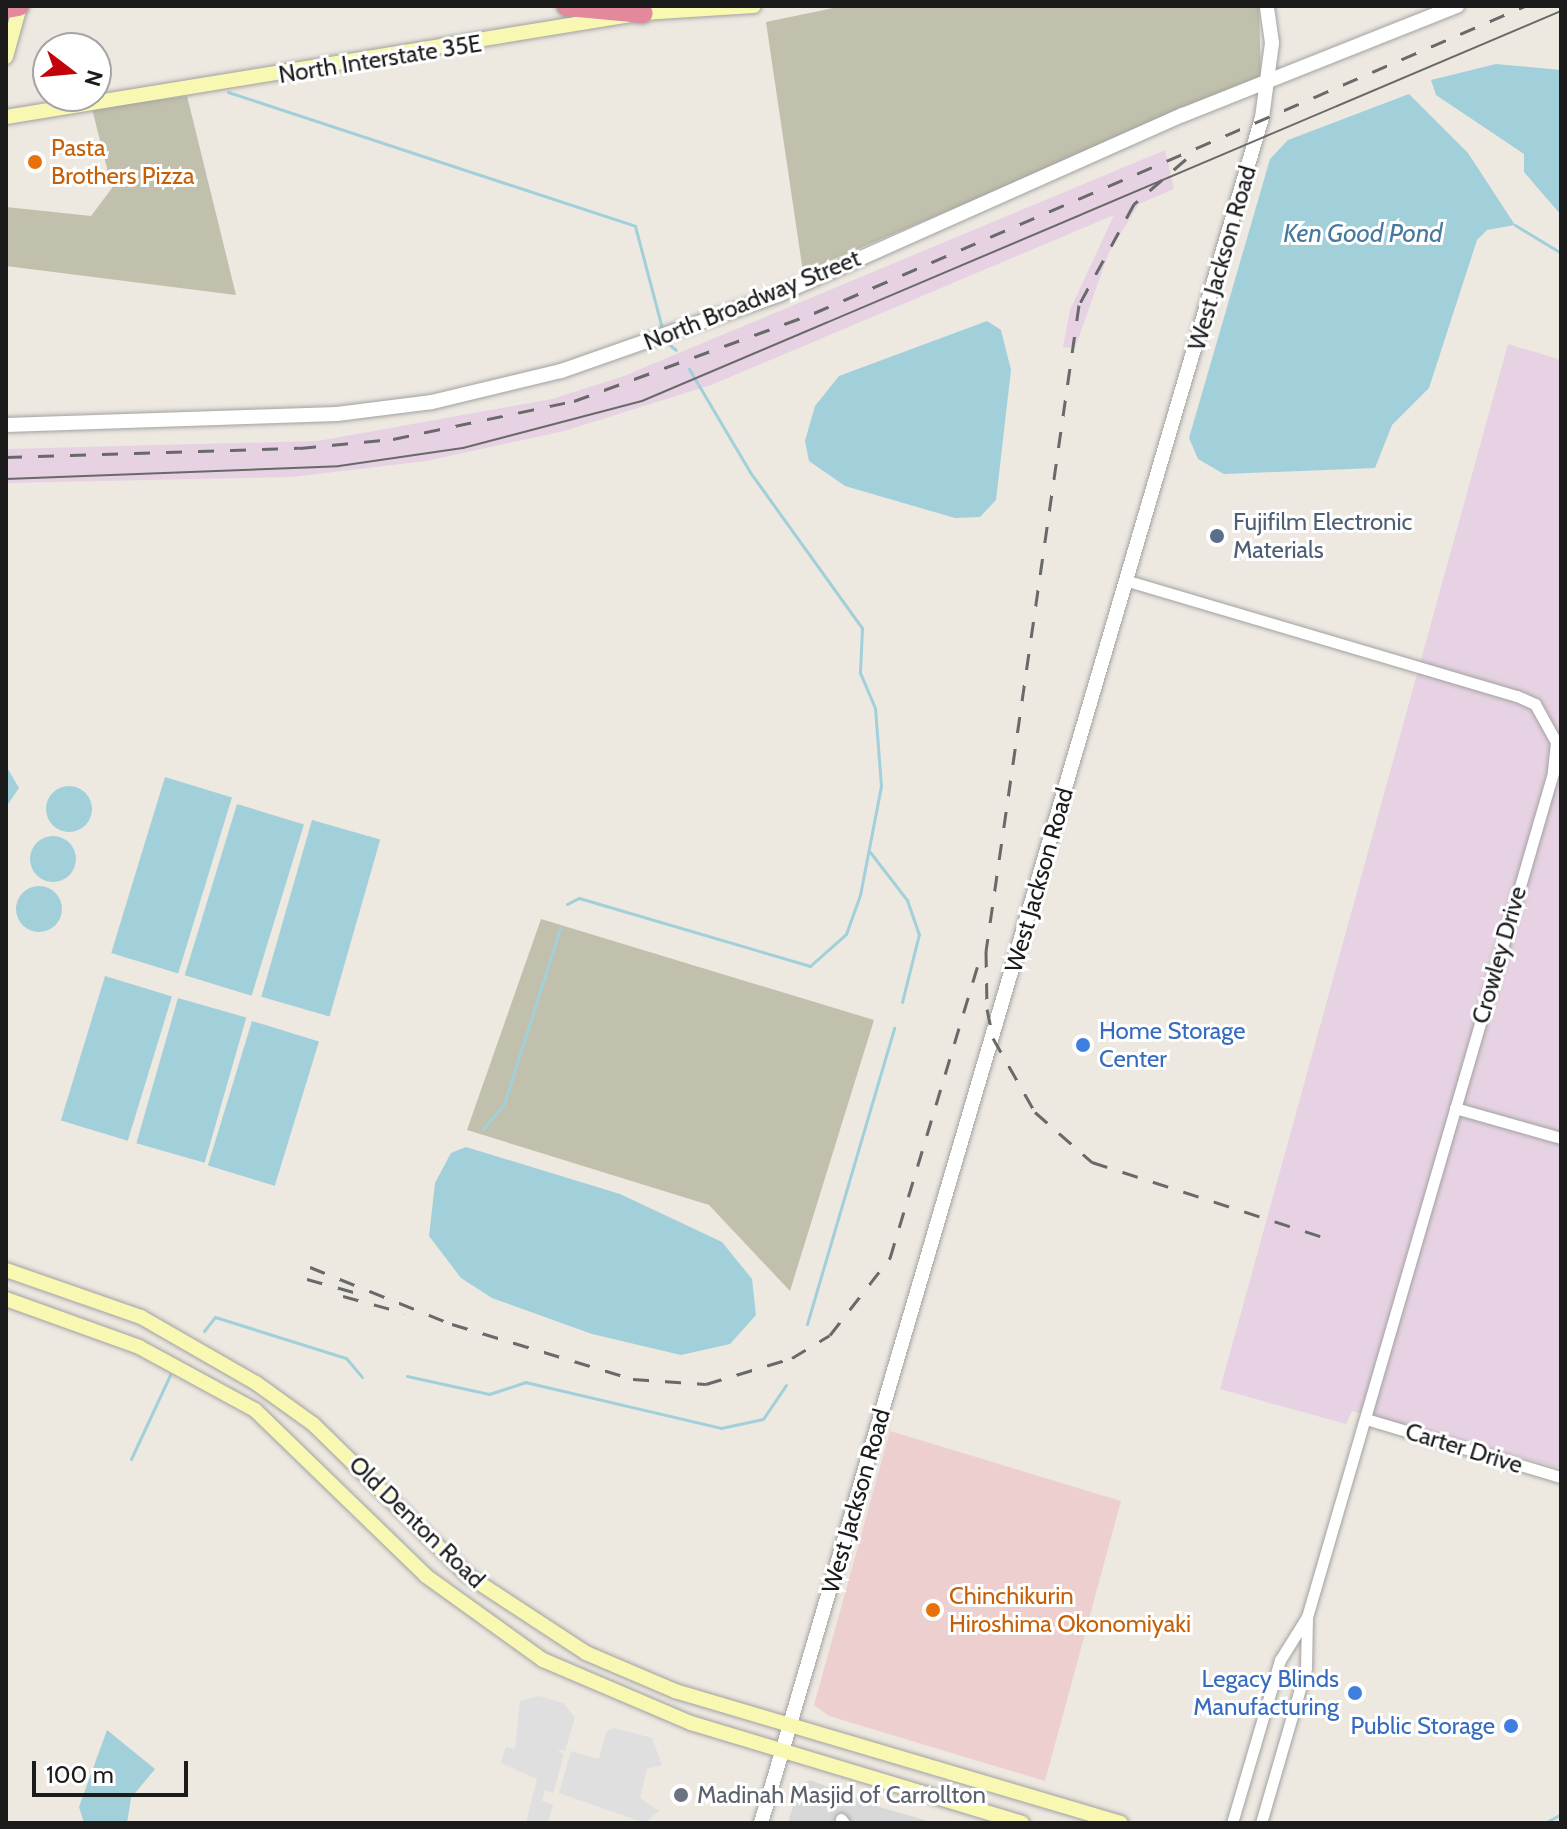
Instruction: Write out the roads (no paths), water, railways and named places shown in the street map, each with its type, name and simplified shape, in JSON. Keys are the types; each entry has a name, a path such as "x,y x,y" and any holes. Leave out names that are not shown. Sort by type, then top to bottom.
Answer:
{"highway":[{"path":"6,8 20,6"},
{"path":"567,6 643,13"}],"main road":[{"path":"6,57 20,6"},
{"name":"North Interstate 35E","path":"6,117 643,13 754,6"},
{"name":"Old Denton Road","path":"6,1270 182,1337 344,1452 467,1575 547,1631 675,1691 1121,1823"},
{"name":"Old Denton Road","path":"6,1299 181,1367 255,1410 324,1470 426,1576 543,1660 634,1703 984,1817 1022,1823"},
{"path":"324,1470 344,1452"}],"street":[{"name":"West Jackson Road","path":"761,1823 1128,581 1270,82 1267,6"},
{"name":"North Broadway Street","path":"6,425 337,414 507,386 778,295 1270,82 1457,6"},
{"name":"Crowley Drive","path":"1128,581 1517,696 1535,704 1556,725 1553,773 1307,1617 1306,1668 1261,1823"},
{"path":"1455,1108 1561,1138"},
{"name":"Carter Drive","path":"1366,1419 1561,1477"},
{"name":"Crowley Drive","path":"1232,1823 1280,1660 1307,1617"}],"water":[{"path":"1496,64 1561,70 1561,215 1524,172 1524,154 1436,95 1431,80"},
{"name":"Ken Good Pond","path":"1409,94 1468,153 1515,225 1487,230 1477,240 1429,388 1392,425 1375,468 1224,474 1198,459 1189,438 1270,159 1288,140"},
{"path":"987,321 1001,330 1011,370 996,500 980,517 955,518 845,486 809,461 805,441 815,406 839,376"},
{"path":"6,766 19,788 6,807"},
{"path":"165,777 232,797 178,973 111,953"},
{"path":"69,786 85,793 92,809 85,825 69,832 53,825 46,809 53,793"},
{"path":"237,804 304,824 252,996 185,975"},
{"path":"312,820 380,840 330,1016 261,997"},
{"path":"53,836 69,843 76,859 69,875 53,882 37,875 30,859 37,843"},
{"path":"39,886 55,893 62,909 55,925 39,932 23,925 16,909 23,893"},
{"path":"105,976 172,996 128,1141 61,1120"},
{"path":"178,998 246,1018 205,1163 136,1143"},
{"path":"252,1021 319,1041 275,1186 208,1165"},
{"path":"466,1147 620,1194 722,1242 752,1279 756,1315 730,1344 681,1355 592,1334 492,1298 461,1278 429,1236 435,1183 451,1153"},
{"path":"107,1730 155,1769 131,1798 127,1823 84,1823 79,1807"}],"waterway":[{"path":"228,92 635,226 662,328"},
{"path":"1515,225 1561,253"},
{"path":"667,343 676,350"},
{"path":"567,904 579,898 810,966 846,934 860,895 881,786 875,708 860,672 862,628 750,472 689,369"},
{"path":"870,852 907,900 919,934 902,1002"},
{"path":"483,1129 504,1104 560,928"},
{"path":"807,1324 894,1028"},
{"path":"204,1331 215,1317 346,1358 362,1377"},
{"path":"131,1459 170,1375"},
{"path":"407,1376 489,1394 525,1382 721,1428 763,1419 786,1385"},
{"path":"1545,1823 1561,1814"}],"tram line":[{"path":"6,479 339,466 463,448 642,401 1561,11"}],"railway":[{"path":"6,457 300,448 393,439 574,401 814,313 1525,6"},
{"path":"1186,159 1134,204 1079,305 986,951 987,1009 993,1038 1035,1112 1092,1162 1320,1236"},
{"path":"310,1267 452,1324 633,1379 706,1384 792,1358 830,1335 890,1258 979,962"},
{"path":"307,1279 357,1293"},
{"path":"343,1296 405,1313"}],"place":[{"name":"Pasta Brothers Pizza","path":"35,162"},
{"name":"Fujifilm Electronic Materials","path":"1217,536"},
{"name":"Home Storage Center","path":"1083,1045"},
{"name":"Chinchikurin Hiroshima Okonomiyaki","path":"933,1610"},
{"name":"Legacy Blinds Manufacturing","path":"1355,1693"},
{"name":"Public Storage","path":"1511,1726"},
{"name":"Madinah Masjid of Carrollton","path":"681,1795"}]}
